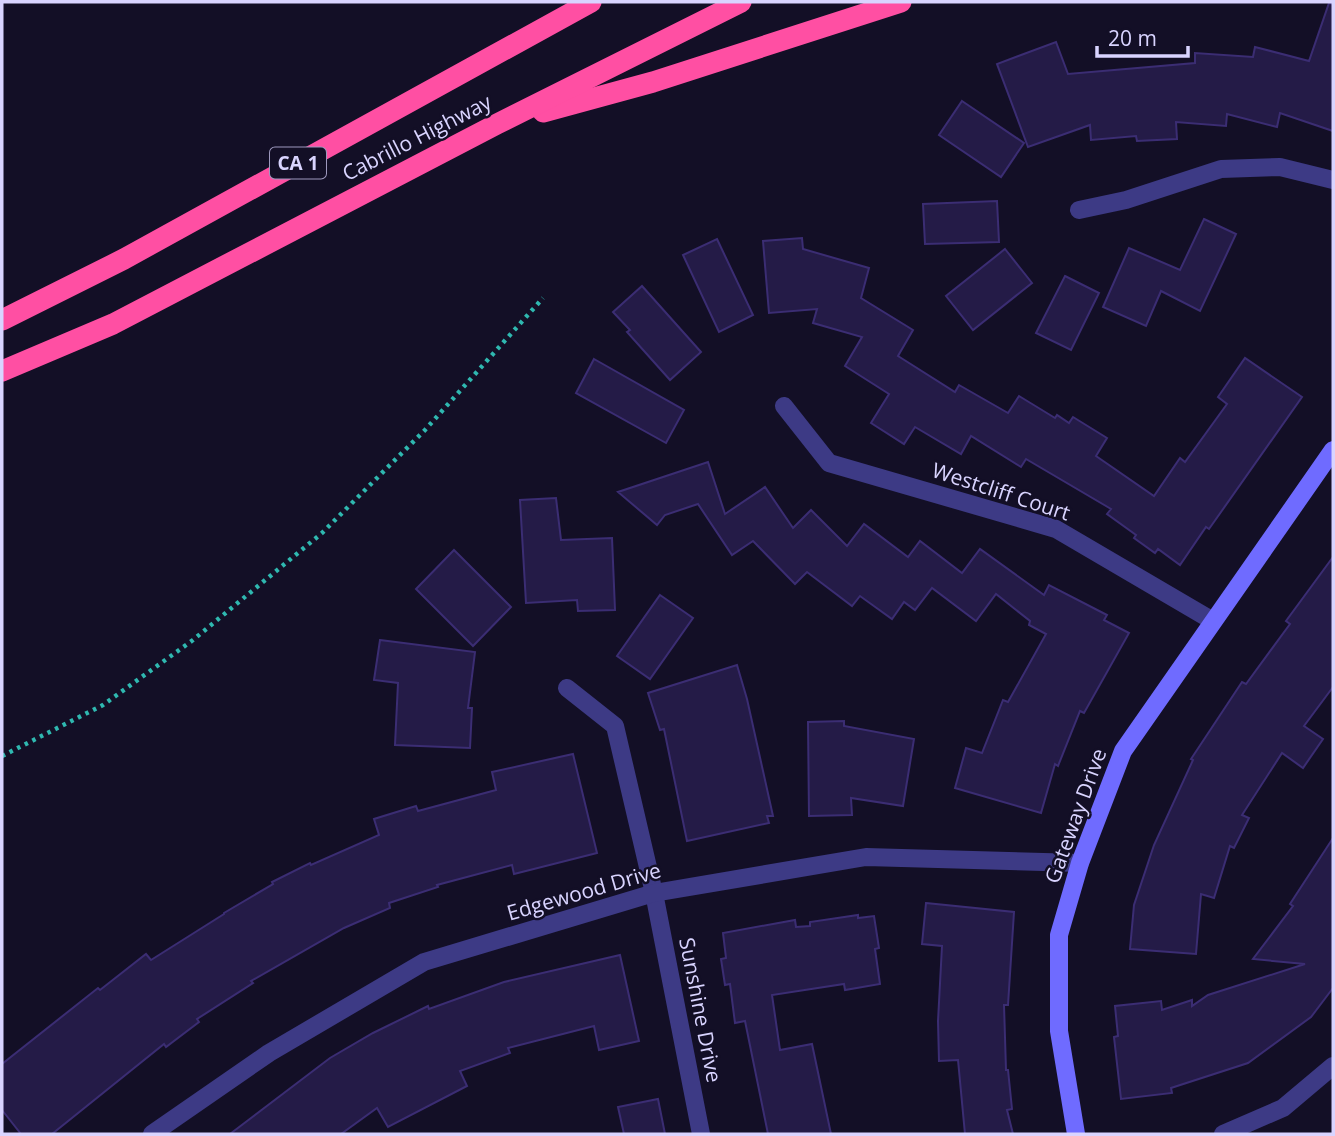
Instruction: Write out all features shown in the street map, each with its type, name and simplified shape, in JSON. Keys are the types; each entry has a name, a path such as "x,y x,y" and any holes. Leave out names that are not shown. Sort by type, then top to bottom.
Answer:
{"highway":[{"name":"Cabrillo Highway","path":"2,320 124,259 591,2"},
{"name":"Cabrillo Highway","path":"2,371 113,324 497,124 741,2"},
{"path":"497,124 653,82 901,2"}],"street":[{"path":"1079,210 1126,200 1221,169 1280,167 1333,180"},
{"name":"Westcliff Court","path":"784,406 829,463 1056,529 1213,621"},
{"name":"Gateway Drive","path":"1076,1134 1059,1031 1059,935 1080,863 1123,751 1333,450"},
{"name":"Sunshine Drive","path":"567,688 615,726 654,894 701,1134"},
{"name":"Edgewood Drive","path":"152,1134 269,1054 424,962 654,894 866,857 1080,863"},
{"path":"1223,1134 1283,1108 1333,1066"}],"path":[{"path":"2,756 103,705 193,640 322,533 425,430 543,298"}],"building":[{"path":"1329,3 1333,4 1333,131 1280,113 1277,127 1227,114 1226,126 1176,122 1177,139 1137,141 1136,136 1091,140 1090,125 1028,147 997,64 1056,42 1068,74 1195,63 1195,53 1253,57 1255,47 1309,61"},
{"path":"962,101 1024,143 1001,177 939,135"},
{"path":"997,201 999,242 925,244 923,204"},
{"path":"1204,219 1236,234 1200,311 1161,291 1146,326 1103,307 1129,248 1180,270"},
{"path":"802,238 803,249 869,268 861,298 913,330 898,356 955,392 959,385 1008,413 1019,396 1055,418 1057,415 1069,423 1073,417 1107,438 1096,456 1154,496 1180,458 1185,462 1227,404 1218,397 1245,358 1302,397 1209,529 1206,527 1180,565 1158,549 1155,553 1134,538 1136,535 1107,514 1111,509 1026,459 1021,467 971,436 961,454 915,427 904,444 871,423 889,394 845,366 862,337 813,323 817,309 769,313 763,241"},
{"path":"717,239 753,315 719,332 683,255"},
{"path":"1005,249 1032,283 973,330 946,296"},
{"path":"1065,276 1099,293 1071,350 1036,333"},
{"path":"642,286 701,352 670,380 627,332 630,330 613,312"},
{"path":"594,359 684,410 666,443 576,393"},
{"path":"708,462 725,514 765,487 793,528 811,510 847,546 864,524 908,557 920,541 962,573 980,549 1044,595 1049,585 1107,615 1104,620 1129,633 1084,713 1080,711 1058,766 1055,764 1041,813 955,788 966,748 982,753 1003,700 1008,702 1046,634 1029,625 1030,621 996,594 976,621 932,588 915,610 904,602 892,619 860,596 852,606 807,572 795,584 753,541 732,555 698,504 665,515 657,525 618,492"},
{"path":"556,498 561,540 612,538 615,610 578,611 577,600 526,603 520,500"},
{"path":"454,550 511,607 473,646 416,589"},
{"path":"1333,557 1333,687 1304,726 1323,739 1303,768 1282,753 1242,815 1249,818 1234,848 1230,846 1214,898 1201,894 1196,954 1130,949 1134,905 1154,845 1193,760 1191,759 1242,682 1246,684 1290,624 1286,621"},
{"path":"660,595 693,618 650,679 617,656"},
{"path":"380,640 475,652 468,708 472,708 470,748 395,745 398,683 374,680"},
{"path":"737,665 773,816 767,816 769,823 687,841 664,729 660,730 648,693"},
{"path":"844,721 844,726 914,739 903,806 851,798 852,815 809,816 808,722"},
{"path":"573,754 597,853 514,874 512,865 437,885 438,887 389,903 390,908 344,928 251,981 253,983 197,1019 199,1022 166,1047 164,1044 52,1134 21,1134 2,1110 2,1064 98,988 100,990 146,954 151,960 273,884 272,882 310,863 311,865 379,835 374,819 416,806 418,811 496,790 492,772"},
{"path":"1333,838 1333,988 1311,1017 1248,1063 1171,1088 1172,1093 1121,1099 1114,1037 1118,1036 1115,1006 1161,1001 1162,1010 1192,1000 1192,1006 1208,995 1305,964 1253,959 1293,906 1290,904"},
{"path":"926,903 1014,912 1008,1005 1004,1005 1006,1070 1012,1109 1007,1110 1013,1134 965,1134 958,1060 939,1061 942,946 922,944"},
{"path":"858,915 858,918 874,916 879,948 875,949 880,984 845,990 844,984 772,995 780,1050 812,1044 831,1134 768,1134 745,1021 735,1023 730,984 725,985 721,959 726,958 723,933 795,920 796,927 810,926 810,922"},
{"path":"620,955 639,1041 599,1050 594,1026 508,1048 510,1053 460,1071 467,1086 388,1127 377,1108 341,1134 230,1134 330,1058 428,1006 429,1009 504,982"},
{"path":"658,1099 665,1134 624,1134 618,1107"}]}
